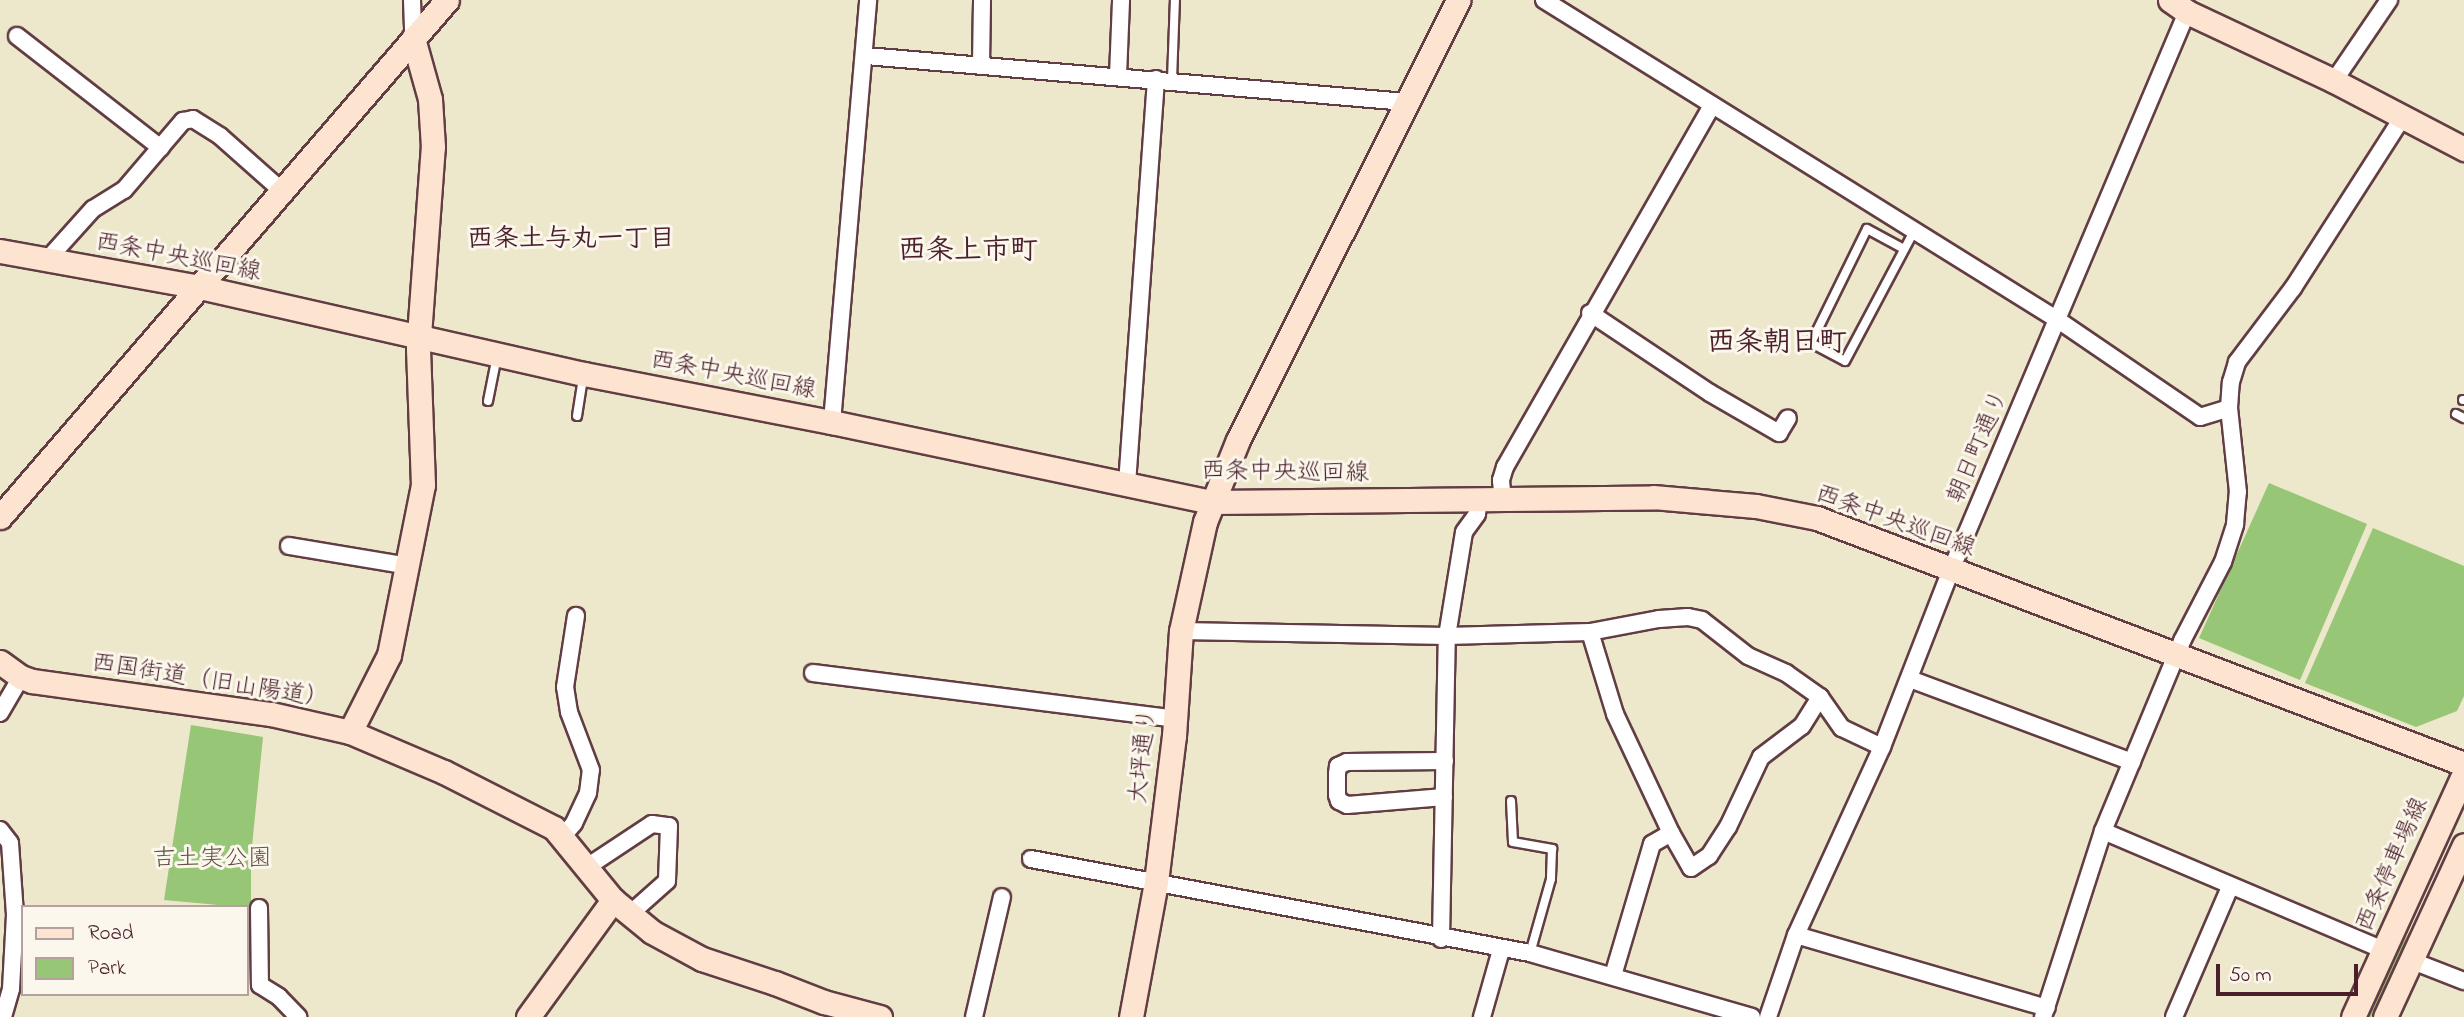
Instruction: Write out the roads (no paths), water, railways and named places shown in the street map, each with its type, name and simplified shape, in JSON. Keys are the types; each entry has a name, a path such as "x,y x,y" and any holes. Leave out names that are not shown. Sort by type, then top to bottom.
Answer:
{"street":[{"path":"350,732 389,655 409,566 423,485 418,336 433,148 430,99 413,38 412,0"},
{"path":"0,517 447,0"},
{"path":"832,422 866,56 868,0"},
{"path":"981,65 982,0"},
{"path":"1118,76 1121,0"},
{"name":"大坪通り","path":"1131,1017 1156,882 1175,719 1181,631 1205,522 1238,440 1458,0"},
{"path":"1544,0 2058,320 2200,417 2229,408"},
{"path":"2334,81 2389,0"},
{"path":"2183,4 2464,149"},
{"name":"朝日町通り","path":"1768,1017 1796,935 1882,747 1951,570 2058,320 2183,4"},
{"path":"17,36 161,148"},
{"path":"866,56 1406,102"},
{"path":"1127,484 1164,80"},
{"path":"1503,500 1501,480 1505,467 1590,313 1712,106"},
{"path":"1796,935 2045,1012 2103,831 2175,656 2223,562 2235,524 2238,492 2229,408 2231,382 2237,362 2292,288 2402,118"},
{"path":"47,260 77,223 93,209 124,190 183,121 193,119 220,136 282,191"},
{"name":"西条中央巡回線","path":"0,251 200,287 584,374 832,422 1212,502 1653,497 1756,506 1818,518 2464,764"},
{"path":"1590,313 1710,393 1779,433 1788,418"},
{"path":"1441,939 1447,636 1464,533 1477,514 1479,500"},
{"path":"289,546 409,566"},
{"path":"562,837 575,823 588,793 591,770 569,712 565,687 576,617"},
{"path":"1181,631 1447,636 1590,632 1659,619 1702,620 1748,656 1786,673 1820,697 1842,729 1882,747"},
{"path":"1590,632 1615,714 1671,833 1691,868 1709,856 1728,827 1761,757 1802,726 1820,697"},
{"name":"西国街道（旧山陽道）","path":"0,662 20,677 271,714 350,732 444,772 554,828 621,907 652,932 702,959 823,1010 880,1017"},
{"path":"813,673 1175,719"},
{"path":"0,713 20,677"},
{"path":"1910,679 2132,762"},
{"path":"1444,797 1363,806 1347,805 1339,801 1336,795 1338,766 1347,762 1445,761"},
{"name":"西条停車場線","path":"2353,1017 2464,773"},
{"path":"528,1017 621,907 667,881 669,826 652,824 587,867"},
{"path":"0,830 10,844 15,915 11,989 3,1017"},
{"path":"2103,831 2384,950"},
{"path":"1613,976 1652,844 1671,833"},
{"path":"2385,1017 2464,845"},
{"path":"1031,859 1441,939 1530,953 1613,976 1702,1010 1752,1017"},
{"path":"2174,1017 2230,887"},
{"path":"974,1017 1002,897"},
{"path":"259,908 260,985 279,997 298,1017"},
{"path":"1482,1017 1501,950"},
{"path":"2410,960 2464,981"}],"lane":[{"path":"1164,80 1175,0"},
{"path":"1904,249 1867,229 1811,343 1845,361 1904,249 1914,230"},
{"path":"488,401 497,354"},
{"path":"577,416 584,374"},
{"path":"1511,801 1513,842 1552,849 1551,879 1530,953"}],"district":[{"name":"西条土与丸一丁目","path":"571,241"},
{"name":"西条上市町","path":"968,252"},
{"name":"西条朝日町","path":"1777,344"}],"park label":[{"name":"吉土実公園","path":"212,860"}]}
